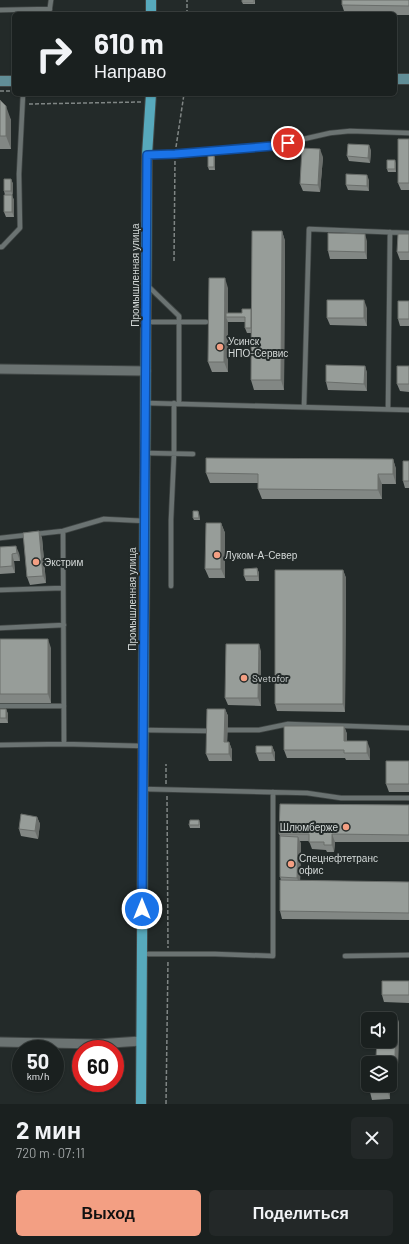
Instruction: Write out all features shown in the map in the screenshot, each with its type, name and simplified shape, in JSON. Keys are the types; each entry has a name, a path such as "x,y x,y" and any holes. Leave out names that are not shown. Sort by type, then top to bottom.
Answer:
{"main road":[{"path":"151,0 151,12"},
{"name":"Промышленная улица","path":"141,1104 147,155 151,98"}],"street":[{"path":"397,79 409,79"},
{"path":"0,81 12,81"},
{"path":"0,369 146,371"},
{"path":"0,1042 97,1044 141,1041"}],"lane":[{"path":"0,10 50,11 51,0"},
{"path":"0,247 2,247 20,228 19,174 21,104 23,96"},
{"path":"147,155 273,146 350,130 409,132"},
{"path":"304,407 309,229 409,233"},
{"path":"388,409 390,232"},
{"path":"147,285 179,316 177,403 170,520 171,586"},
{"path":"147,322 206,322"},
{"path":"146,403 409,410"},
{"path":"146,453 193,454"},
{"path":"0,538 63,531 104,519 145,521"},
{"path":"63,531 64,744"},
{"path":"0,590 64,588"},
{"path":"0,628 64,625"},
{"path":"0,706 64,706"},
{"path":"143,730 259,730 288,724 409,728"},
{"path":"0,745 64,744 143,746"},
{"path":"143,789 307,793 341,798 409,798"},
{"path":"142,954 273,956 273,792"},
{"path":"344,956 409,955"}],"path":[{"path":"187,0 187,12"},
{"path":"0,91 12,91"},
{"path":"174,261 175,154 184,96"},
{"path":"21,104 151,98"},
{"path":"166,764 166,879 168,954 166,1104"}],"building":[{"path":"242,0 254,0 254,2 242,2"},
{"path":"342,0 409,0 409,6 342,5"},
{"path":"0,100 6,106 6,136 0,136"},
{"path":"398,139 409,139 409,183 398,183"},
{"path":"348,144 369,145 368,158 347,156"},
{"path":"302,148 320,149 318,185 300,184"},
{"path":"208,156 214,156 214,167 208,167"},
{"path":"387,160 395,160 395,169 387,169"},
{"path":"346,174 367,175 367,186 346,185"},
{"path":"4,179 11,179 11,191 4,191"},
{"path":"4,195 12,195 12,212 4,212"},
{"path":"252,231 282,231 281,380 251,380"},
{"path":"328,233 365,234 365,252 328,251"},
{"path":"398,234 409,234 409,252 397,252"},
{"name":"Усинск НПО-Сервис","path":"209,278 225,278 224,362 208,362"},
{"path":"327,300 364,300 364,318 327,318"},
{"path":"398,301 409,301 409,319 398,319"},
{"path":"242,309 251,309 251,328 245,328 245,317 226,317 226,313 242,313"},
{"path":"326,365 365,366 364,384 326,382"},
{"path":"397,366 409,366 409,384 397,384"},
{"path":"206,458 393,459 393,474 378,474 378,490 258,489 258,474 206,473"},
{"path":"403,461 409,461 409,481 403,481"},
{"path":"193,511 198,511 199,518 193,518"},
{"name":"Луком-А-Север","path":"206,523 221,523 221,569 205,569"},
{"name":"Экстрим","path":"39,531 43,576 27,577 23,533"},
{"path":"16,546 17,553 12,554 12,566 0,567 0,547"},
{"path":"257,568 258,576 244,576 244,569"},
{"path":"275,570 343,570 343,704 275,704"},
{"path":"0,639 48,639 48,694 0,694"},
{"name":"Svetofor","path":"226,644 259,644 258,698 225,698"},
{"path":"0,709 6,709 6,718 0,718"},
{"path":"207,709 225,709 224,742 229,742 229,754 206,754"},
{"path":"284,726 344,726 344,741 367,741 367,753 344,753 344,750 284,750"},
{"path":"256,746 272,746 272,753 256,753"},
{"path":"386,761 409,761 409,784 386,784"},
{"name":"Шлюмберже","path":"280,804 409,805 409,835 332,834 332,845 324,845 324,842 309,842 309,834 279,834"},
{"path":"21,814 37,817 35,831 19,829"},
{"path":"190,820 199,820 199,825 189,825"},
{"name":"Спецнефтетранс офис","path":"280,836 298,837 297,878 280,877"},
{"path":"280,880 409,882 409,913 280,911"},
{"path":"382,981 409,981 409,995 382,995"},
{"path":"377,1048 395,1048 395,1056 376,1056"}],"place":[{"name":"Усинск НПО-Сервис","path":"220,347"},
{"name":"Луком-А-Север","path":"217,555"},
{"name":"Экстрим","path":"36,562"},
{"name":"Svetofor","path":"244,678"},
{"name":"Шлюмберже","path":"346,827"},
{"name":"Спецнефтетранс офис","path":"291,864"}],"route":[{"path":"142,909 147,155 273,146 288,143"}]}
